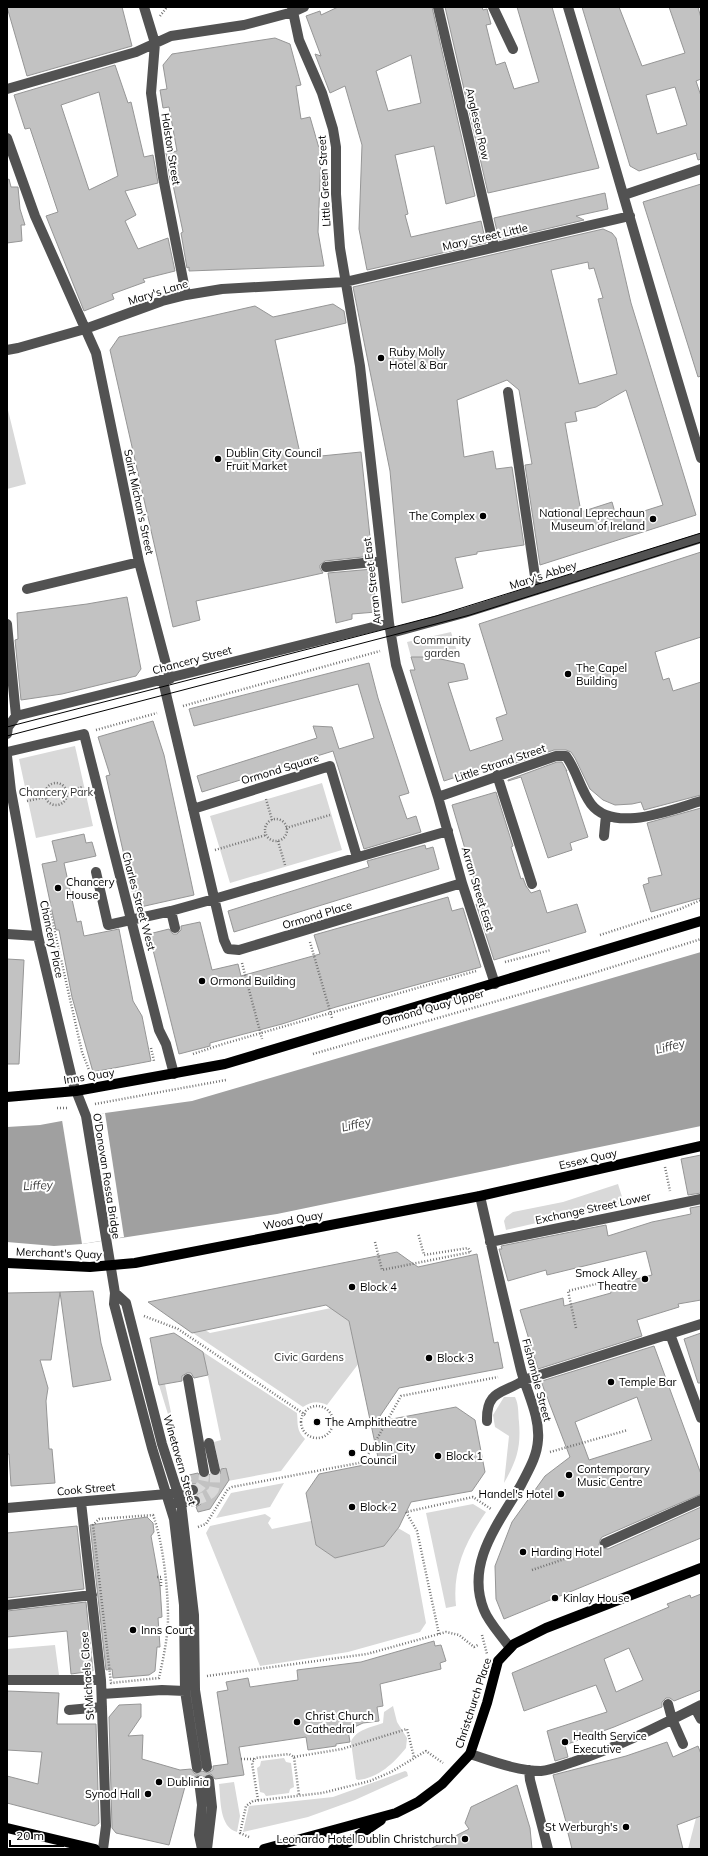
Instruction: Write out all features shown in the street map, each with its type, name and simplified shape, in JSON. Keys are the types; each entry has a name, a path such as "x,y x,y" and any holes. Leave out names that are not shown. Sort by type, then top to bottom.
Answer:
{"main road":[{"name":"Ormond Quay Upper","path":"174,1074 225,1064 701,921"},
{"name":"Inns Quay","path":"7,1098 76,1091 174,1074"},
{"name":"Essex Quay","path":"480,1196 701,1146"},
{"name":"Wood Quay","path":"111,1266 135,1263 480,1196"},
{"name":"Merchant's Quay","path":"7,1263 90,1268 111,1266"},
{"path":"507,1650 546,1628 701,1568"},
{"name":"Christchurch Place","path":"264,1849 388,1815 418,1802 442,1784 470,1754 487,1704 493,1675 498,1661 507,1650"},
{"name":"Christchurch Place","path":"333,1849 347,1843 388,1815"},
{"path":"7,1828 95,1849"}],"street":[{"name":"Halston Street","path":"144,7 155,43 151,94 163,177 186,295"},
{"path":"7,89 136,52 172,36 244,25 304,7"},
{"name":"Anglesea Row","path":"438,7 494,247"},
{"path":"493,7 513,49"},
{"path":"568,7 624,195 651,294 701,458"},
{"name":"Little Green Street","path":"293,10 299,40 322,93 333,129 336,147 336,194 340,248 345,282"},
{"name":"Saint Michan's Street","path":"7,138 35,216 96,353 139,562 166,680"},
{"path":"624,195 701,169"},
{"name":"Mary Street Little","path":"345,282 630,216"},
{"name":"Mary's Lane","path":"7,350 85,329 162,301 186,295 222,289 345,282"},
{"name":"Arran Street East","path":"345,282 360,366 390,628 396,665 438,797 462,884 495,984"},
{"path":"508,392 537,590"},
{"name":"Mary's Abbey","path":"390,628 537,590 701,538"},
{"path":"326,567 382,561"},
{"path":"28,589 139,562"},
{"path":"7,624 16,716 7,730 7,734"},
{"name":"Chancery Street","path":"16,716 390,628"},
{"path":"166,680 170,710 224,940 228,949 239,950"},
{"path":"7,752 84,734"},
{"name":"Charles Street West","path":"84,734 159,1030 166,1044 174,1074"},
{"name":"Chancery Place","path":"7,756 9,790 38,936 76,1091"},
{"name":"Little Strand Street","path":"438,797 556,756 566,756 573,764 582,791 593,806 606,815 622,819 652,816 701,801"},
{"name":"Ormond Square","path":"193,809 262,786 330,766 358,857"},
{"path":"497,776 532,884"},
{"path":"604,836 606,815"},
{"path":"96,872 108,925 171,911 448,831"},
{"name":"Ormond Place","path":"239,950 462,884"},
{"path":"171,911 175,928"},
{"path":"7,934 38,936"},
{"name":"O'Donovan Rossa Bridge","path":"76,1091 89,1134 106,1246 111,1266"},
{"name":"Fishamble Street","path":"480,1196 523,1376 538,1428 536,1455 528,1473 492,1531 481,1560 478,1582 484,1611 507,1650"},
{"name":"Exchange Street Lower","path":"490,1242 701,1198"},
{"name":"Winetavern Street","path":"111,1266 116,1313 176,1531 182,1577 185,1691 202,1768 195,1690 194,1615 180,1498 162,1444 126,1303 115,1293"},
{"path":"487,1421 487,1410 491,1398 500,1391 516,1386 523,1376 701,1324"},
{"path":"670,1334 701,1418"},
{"path":"188,1379 204,1472"},
{"path":"209,1443 215,1470"},
{"path":"180,1498 193,1490"},
{"path":"180,1498 195,1501"},
{"name":"Cook Street","path":"7,1508 82,1502 180,1498"},
{"path":"604,1543 701,1500"},
{"name":"St Michaels Close","path":"82,1502 102,1694 106,1826 103,1849"},
{"path":"7,1605 92,1596"},
{"path":"7,1680 42,1682 101,1680"},
{"path":"102,1694 162,1690 185,1691"},
{"path":"668,1704 672,1719 683,1744"},
{"path":"470,1754 529,1770 542,1771 588,1757 698,1706 701,1719"},
{"path":"69,1710 102,1707"},
{"path":"529,1770 531,1785 548,1849"},
{"path":"207,1849 212,1806 209,1780"},
{"path":"199,1781 202,1804 199,1834 202,1849"}],"path":[{"path":"84,734 381,650"},
{"path":"58,782 65,787 67,796 63,803 54,805 47,800 46,797 45,792 50,784 58,782"},
{"path":"66,791 96,784"},
{"path":"262,786 272,820"},
{"path":"24,795 27,806"},
{"path":"26,802 46,797"},
{"path":"286,828 344,811"},
{"path":"272,820 281,821 286,828 284,838 278,841 272,840 266,835 265,828 272,820"},
{"path":"204,854 266,835"},
{"path":"278,841 289,877"},
{"path":"46,895 82,1052 91,1075 98,1074"},
{"path":"593,937 680,909 701,900"},
{"path":"306,930 336,1031"},
{"name":"Ormond Quay Upper","path":"310,1055 584,976 701,939"},
{"path":"505,962 556,948"},
{"path":"239,950 266,1052"},
{"path":"188,1056 261,1033 482,969"},
{"path":"151,1046 154,1062"},
{"path":"147,1063 160,1060"},
{"path":"82,1107 228,1079"},
{"path":"663,1154 673,1204"},
{"path":"375,1242 382,1270 470,1252 468,1248 424,1255 418,1234"},
{"path":"576,1328 568,1291 596,1284"},
{"path":"143,1316 178,1329 307,1416"},
{"path":"201,1527 206,1524 228,1489 232,1487 364,1462 401,1396 523,1376"},
{"path":"313,1406 326,1409 332,1419 330,1431 320,1438 308,1436 301,1425 303,1413 313,1406"},
{"path":"568,1448 628,1430"},
{"path":"439,1634 417,1531 406,1512 473,1497 491,1510"},
{"path":"152,1515 157,1527 163,1564 168,1618 164,1656 158,1678 111,1683 93,1525 99,1519 152,1515"},
{"path":"532,1570 598,1548 604,1543"},
{"path":"157,1577 160,1577 161,1586"},
{"path":"484,1611 481,1632 493,1675"},
{"path":"195,1690 202,1677 367,1654 446,1632 454,1632 474,1647 478,1644"},
{"path":"242,1759 289,1754 294,1757 342,1749 406,1729 414,1758"},
{"path":"249,1837 240,1833 246,1806 249,1803 258,1800 322,1792 370,1781 391,1772 422,1752 430,1752 453,1773"},
{"path":"294,1757 299,1795"},
{"path":"255,1758 252,1762 258,1800"}],"green space":[{"path":"7,406 26,484 7,489"},
{"name":"Community garden","path":"451,632 459,658 447,659 411,657 407,642"},
{"name":"Chancery Park","path":"75,746 93,826 36,838 19,759"},
{"path":"322,783 342,850 230,883 210,816"},
{"path":"618,1184 624,1203 506,1230 504,1221 506,1217 513,1212 563,1202"},
{"name":"Civic Gardens","path":"331,1308 349,1321 359,1363 327,1405 315,1402 303,1407 193,1333 205,1330 210,1333"},
{"name":"Civic Gardens","path":"203,1352 297,1413 299,1430 305,1439 281,1471 228,1481 226,1467 220,1469 214,1442 221,1440"},
{"path":"165,1384 179,1450 159,1385"},
{"path":"504,1397 515,1397 518,1406 519,1446 515,1460 504,1483 509,1436 495,1427 493,1415"},
{"path":"284,1483 270,1507 216,1518 231,1493"},
{"path":"473,1504 486,1512 472,1534 458,1568 455,1593 456,1606 446,1608 426,1513"},
{"path":"265,1514 271,1518 268,1523 272,1529 311,1521 316,1545 335,1558 384,1546 398,1528 410,1535 426,1623 420,1632 348,1652 260,1666 206,1533 210,1526"},
{"path":"55,1645 59,1675 7,1676 7,1649"},
{"path":"393,1706 397,1722 407,1738 406,1748 396,1759 379,1773 365,1779 358,1780 356,1779 351,1742 360,1732 383,1723 384,1712"},
{"path":"284,1758 286,1762 291,1763 294,1787 290,1789 289,1793 266,1796 264,1793 260,1792 257,1768 260,1766 261,1761"},
{"path":"405,1771 407,1772 408,1776 355,1800 308,1817 243,1832 249,1806 333,1797"},
{"path":"234,1782 240,1816 237,1832 227,1825 224,1819 219,1784"},
{"path":"701,1816 701,1849 688,1849 696,1818"}],"water":[{"name":"Liffey","path":"701,952 701,1126 277,1214 82,1244 54,1246 7,1242 7,1127 40,1125 105,1113 192,1101"}],"pier":[{"path":"105,1113 124,1237 82,1244 62,1120"}],"building":[{"path":"7,7 122,7 132,46 27,76"},
{"path":"338,7 432,7 475,196 446,204 434,146 395,155 408,214 405,215 411,237 481,221 486,243 367,270 359,229 362,145 345,86 330,93 315,54 321,56 306,16 320,11 321,15","holes":["411,55 421,103 388,111 376,71"]},
{"path":"445,7 482,7 483,10 487,9 491,24 486,25 496,65 505,62 514,89 539,82 517,7 552,7 599,168 488,193"},
{"path":"582,7 619,7 642,66 685,53 669,7 698,7 701,18 701,79 696,81 701,96 701,159 698,160 696,153 639,171 630,166","holes":["675,87 687,125 657,134 646,95"]},
{"path":"275,38 290,44 301,85 296,86 301,119 310,117 321,155 318,232 324,266 189,271 189,267 187,268 181,233 183,232 172,180 170,180 166,153 177,151 169,107 163,108 160,90 167,89 163,65 172,54"},
{"path":"115,65 128,103 131,102 144,157 153,155 158,183 125,191 136,215 125,221 138,249 168,238 175,271 143,279 145,282 112,294 114,299 84,311 46,216 58,212 30,128 25,129 14,95","holes":["99,92 118,176 89,190 61,105"]},
{"path":"9,179 11,187 18,187 20,209 25,225 21,225 22,241 7,243 7,180"},
{"path":"701,184 701,376 698,377 643,202"},
{"path":"605,193 608,209 576,216 584,220 499,240 494,218"},
{"path":"603,229 612,233 616,238 631,303 696,515 540,565 525,465 532,464 519,390 507,380 457,400 464,457 493,451 496,469 512,467 524,545 477,552 477,554 455,558 463,588 402,603 390,471 353,287","holes":["588,262 589,269 594,268 603,298 598,299 617,374 579,384 551,270","626,390 663,505 622,518 621,515 616,516 612,502 581,512 565,423 577,421 575,412 596,407"]},
{"name":"Dublin City Council Fruit Market","path":"333,304 344,311 346,323 275,340 301,458 361,452 372,556 325,561 320,565 323,573 196,601 200,620 173,627 110,350 119,337 255,306 273,317"},
{"name":"The Capel Building","path":"701,552 701,637 655,652 663,680 669,678 673,691 701,682 701,795 644,810 641,802 615,805 603,800 590,789 575,758 571,752 566,750 554,750 504,767 502,762 444,781 410,670 415,670 411,657 431,657 464,664 468,679 448,683 470,751 503,740 496,718 507,714 479,624"},
{"path":"373,569 376,612 352,614 352,619 336,623 328,573"},
{"path":"127,597 141,669 136,676 62,694 21,700 15,640 18,639 17,613"},
{"path":"369,663 378,698 409,793 399,796 407,819 416,816 421,832 364,849 333,751 202,792 197,776 317,738 313,726 332,727 339,749 374,738 358,684 194,726 189,709"},
{"path":"153,721 164,755 194,895 136,908 106,776 110,775 98,737"},
{"path":"557,762 562,762 567,771 566,770 588,837 570,843 572,850 548,858 521,777 508,780"},
{"path":"496,792 513,846 511,847 521,879 523,878 531,893 540,890 547,913 577,904 586,932 494,960 476,904 481,903 452,805"},
{"path":"701,808 701,898 651,912 643,885 649,883 648,878 662,875 647,823"},
{"path":"84,834 86,843 92,842 96,856 64,863 77,922 81,921 84,936 119,929 133,1001 142,1016 151,1061 93,1072 72,997 59,930 56,930 42,864 57,861 52,841"},
{"path":"425,845 426,849 433,847 439,869 234,932 228,911 369,867 367,861"},
{"path":"448,897 452,911 463,908 481,967 210,1043 210,1046 179,1054 149,934 169,929 173,934 177,934 181,930 181,926 200,922 212,970 238,964 241,976 320,954 314,935"},
{"path":"7,959 24,960 19,1064 7,1064"},
{"path":"701,1155 701,1193 688,1195 681,1159"},
{"path":"701,1206 701,1300 678,1304 679,1307 637,1320 642,1336 538,1369 520,1310 563,1298 564,1306 611,1293 609,1286 652,1275 646,1251 547,1275 546,1270 508,1281 499,1249 502,1249 501,1246 606,1225 608,1236 652,1222 691,1214 690,1208"},
{"path":"397,1252 418,1267 477,1254 494,1343 498,1342 503,1368 399,1388 376,1422 456,1407 475,1420 485,1472 472,1491 411,1502 399,1527 384,1546 335,1558 316,1545 306,1493 319,1474 379,1462 349,1321 326,1305 192,1333 148,1302"},
{"path":"93,1291 101,1343 111,1380 73,1387 60,1292"},
{"path":"60,1292 51,1360 40,1360 48,1388 46,1401 49,1449 52,1449 55,1483 11,1486 9,1454 7,1454 7,1293"},
{"path":"174,1333 203,1352 208,1375 194,1378 191,1373 187,1373 182,1376 182,1381 159,1385 150,1338"},
{"path":"701,1333 701,1383 698,1383 684,1339"},
{"path":"654,1346 701,1474 701,1494 602,1537 599,1545 602,1548 608,1549 701,1507 701,1538 504,1619 496,1599 495,1566 512,1522 545,1476 570,1457 542,1381","holes":["637,1397 652,1440 589,1460 575,1422"]},
{"path":"226,1468 229,1480 210,1509 198,1512 196,1507 201,1504 201,1501 197,1495 199,1489 196,1484 191,1484 189,1475 198,1473 201,1478 205,1478 210,1474 216,1476 220,1474 221,1469"},
{"path":"147,1517 153,1523 154,1532 151,1536 160,1586 162,1617 158,1618 160,1647 157,1647 155,1671 149,1675 113,1678 112,1669 106,1670 90,1525"},
{"path":"77,1526 84,1589 7,1598 7,1533"},
{"path":"701,1594 701,1690 674,1701 670,1698 666,1698 662,1702 662,1707 565,1745 568,1757 555,1761 547,1731 607,1712 596,1685 524,1711 512,1673 669,1607 667,1604 690,1595 691,1598","holes":["629,1648 643,1680 616,1692 604,1659"]},
{"path":"86,1602 93,1671 71,1674 67,1631 7,1637 7,1611"},
{"path":"434,1641 435,1646 441,1645 446,1661 440,1663 441,1669 380,1684 383,1706 377,1707 379,1721 363,1723 348,1730 350,1742 336,1744 336,1746 308,1750 306,1737 239,1747 244,1775 215,1779 211,1774 204,1777 198,1775 193,1778 193,1782 186,1783 169,1845 116,1833 112,1828 109,1717 119,1705 141,1704 141,1717 128,1736 143,1735 142,1759 180,1770 191,1769 195,1774 202,1771 208,1773 213,1770 213,1766 228,1764 217,1692 228,1690 226,1682 248,1678 250,1687 298,1680 297,1670 361,1662"},
{"path":"7,1691 59,1693 57,1724 96,1724 99,1823 95,1826 7,1803 7,1776 38,1784 42,1752 7,1750"},
{"path":"667,1742 673,1757 698,1746 701,1754 701,1816 677,1825 683,1849 572,1849 553,1775 626,1756"},
{"path":"517,1785 530,1828 532,1849 430,1849 469,1829 465,1823 471,1807"}],"tunnel":[{"path":"195,1501 207,1496 213,1491 215,1483 215,1470"},
{"path":"193,1490 201,1486 204,1479 204,1472"}],"tram line":[{"path":"7,727 436,616 701,533"},
{"path":"7,736 470,615 701,542"}],"place":[{"name":"Ruby Molly Hotel & Bar","path":"381,358"},
{"name":"Dublin City Council Fruit Market","path":"218,459"},
{"name":"The Complex","path":"483,516"},
{"name":"National Leprechaun Museum of Ireland","path":"653,519"},
{"name":"The Capel Building","path":"568,674"},
{"name":"Chancery House","path":"58,888"},
{"name":"Ormond Building","path":"202,981"},
{"name":"Smock Alley Theatre","path":"645,1279"},
{"name":"Block 4","path":"352,1287"},
{"name":"Block 3","path":"429,1358"},
{"name":"Temple Bar","path":"611,1382"},
{"name":"The Amphitheatre","path":"317,1422"},
{"name":"Dublin City Council","path":"352,1453"},
{"name":"Block 1","path":"438,1456"},
{"name":"Contemporary Music Centre","path":"569,1475"},
{"name":"Handel's Hotel","path":"561,1494"},
{"name":"Block 2","path":"352,1507"},
{"name":"Harding Hotel","path":"523,1552"},
{"name":"Kinlay House","path":"555,1598"},
{"name":"Inns Court","path":"133,1630"},
{"name":"Christ Church Cathedral","path":"297,1722"},
{"name":"Health Service Executive","path":"565,1742"},
{"name":"Dublinia","path":"159,1782"},
{"name":"Synod Hall","path":"148,1794"},
{"name":"St Werburgh's","path":"626,1827"},
{"name":"Leonardo Hotel Dublin Christchurch","path":"465,1839"}]}
